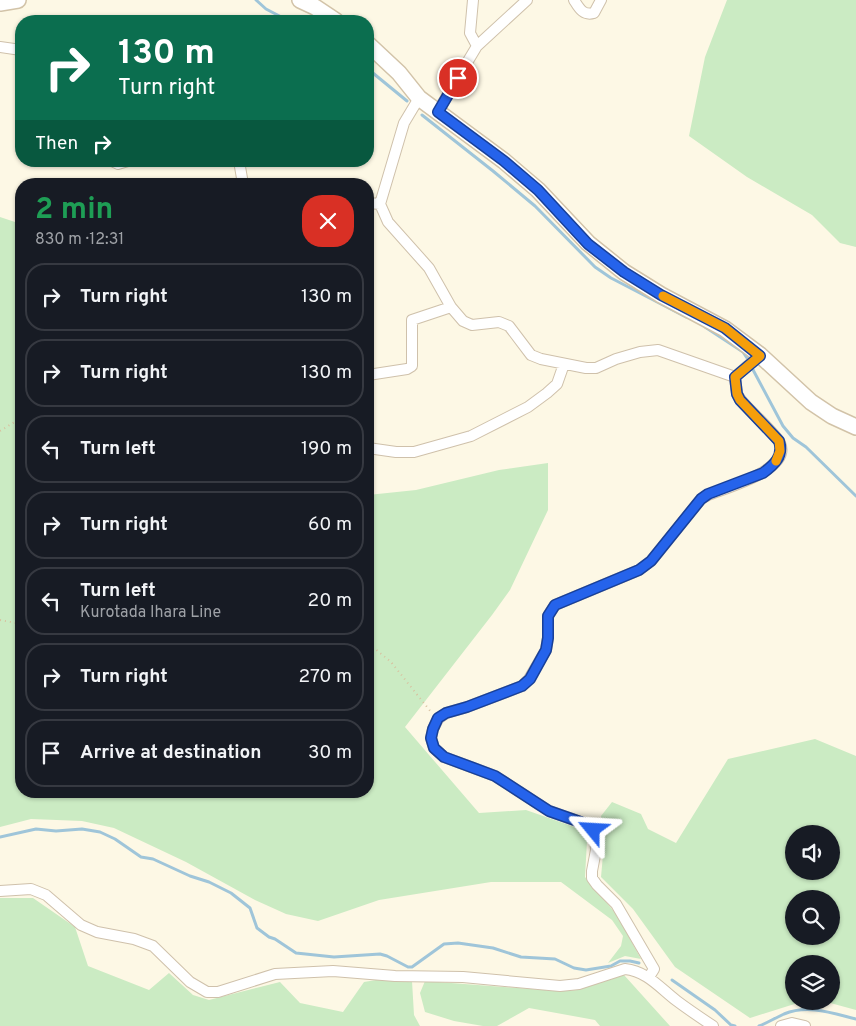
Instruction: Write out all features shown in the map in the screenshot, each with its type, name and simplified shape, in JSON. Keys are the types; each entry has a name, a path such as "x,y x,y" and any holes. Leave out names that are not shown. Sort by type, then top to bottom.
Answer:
{"main road":[{"path":"0,3 18,0"},
{"path":"300,0 327,15"},
{"path":"374,50 399,73 419,98 504,161 531,184 588,244 624,272 661,295 725,328 754,361 832,416 856,427"}],"street":[{"path":"473,0 470,33 477,46"},
{"path":"438,112 477,46 527,0"},
{"path":"574,0 581,11 588,14 594,13 601,0"},
{"path":"0,47 15,49"},
{"path":"419,98 404,123 380,204 388,222 429,268 451,307 463,321 472,325 499,322 509,326 531,355 564,364 596,368 616,359 640,352 658,350 735,377"},
{"path":"374,204 380,204"},
{"path":"374,374 407,369 412,366 412,320 451,307"},
{"path":"735,377 754,361"},
{"path":"374,449 414,452 471,436 528,407 547,393 557,384 564,364"},
{"path":"649,977 654,969 616,904 597,886 592,878 596,850 593,830 586,824 549,811 495,776 444,757 434,748 431,738 438,718 446,713 522,686 530,679 546,650 548,616 555,605 639,570 651,561 701,499 708,494 763,473 776,462 780,451 779,441 740,400 737,394 735,377"},
{"path":"0,891 31,890 46,895 81,925 97,932 134,939 153,946 190,982 208,992 218,992 275,974 334,971 395,976 462,977 560,986 579,984 625,969 649,977 677,1001 713,1026"},
{"path":"781,1026 792,1023 805,1026"}],"path":[{"path":"0,431 15,422"},
{"path":"0,620 15,623"},
{"path":"374,650 391,662 405,678 426,709 438,718"}],"green space":[{"path":"727,0 856,0 856,247 840,243 812,215 747,177 689,136 705,57"},
{"path":"0,217 15,222 15,798 374,798 374,494 416,490 499,470 548,463 548,510 510,590 405,727 479,813 526,810 580,829 587,841 585,877 617,915 641,959 625,956 608,963 621,946 623,936 612,920 561,882 491,882 379,900 318,921 286,914 255,900 186,862 114,828 82,821 31,819 0,827"},
{"path":"815,739 856,756 856,1010 840,1006 840,955 785,955 785,1007 750,1018 675,967 633,909 601,877 604,844 601,816 612,802 641,814 648,829 676,843 728,759"},
{"path":"0,898 33,898 75,927 88,966 149,990 169,973 193,995 209,1000 280,982 300,1003 343,1012 364,982 382,979 412,981 414,1015 420,1026 0,1026"},
{"path":"624,975 670,1026 600,1026 595,1020 529,1008 497,1026 483,1026 454,1021 425,1012 420,993 425,981 558,991 578,990"}],"waterway":[{"path":"256,0 266,9 278,15"},
{"path":"374,74 407,101"},
{"path":"422,115 535,206 595,267 611,278 686,317"},
{"path":"705,327 743,352 749,361"},
{"path":"751,366 783,426 793,438 806,447 856,496"},
{"path":"0,837 36,829 56,831 82,829 100,832 115,839 141,857 153,859 231,893 250,908 257,928 296,953 334,957 380,954 408,967 412,967 444,944 458,943 493,948 521,957 555,959 574,968 586,970 611,966 620,961 639,963"},
{"path":"672,980 715,1010 731,1025 735,1026"},
{"path":"759,1026 784,1014 802,1010 820,1010 856,1019"}],"slow traffic":[{"path":"663,296 725,328 760,356 735,377 737,394 740,400 779,441 781,446 779,457 776,461"}],"route":[{"path":"458,78 438,112 504,161 538,190 588,244 624,272 661,295 725,328 760,356 735,377 737,394 740,400 779,441 781,446 776,462 763,473 708,494 701,499 651,561 639,570 555,605 548,616 546,650 530,679 522,686 446,713 438,718 431,738 434,748 444,757 495,776 549,811 586,824 593,830"}]}
